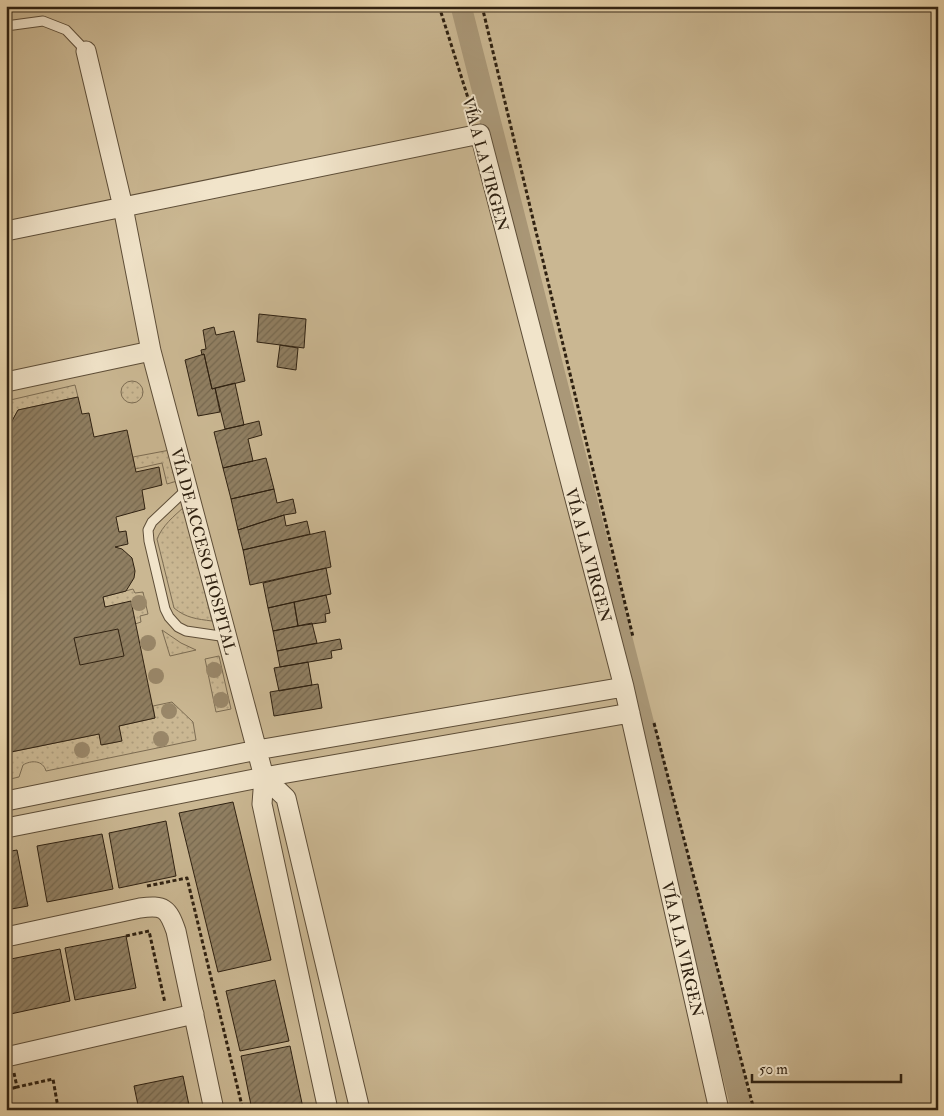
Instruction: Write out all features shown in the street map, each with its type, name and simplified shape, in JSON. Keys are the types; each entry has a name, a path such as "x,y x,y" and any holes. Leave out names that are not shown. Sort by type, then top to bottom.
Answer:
{"street":[{"name":"VÍA DE ACCESO HOSPITAL","path":"86,51 123,207 151,351 264,777"},
{"path":"6,231 480,134"},
{"name":"VÍA A LA VIRGEN","path":"480,134 624,687 719,1110"},
{"path":"6,382 151,351"},
{"path":"6,801 257,750 624,687"},
{"path":"6,828 264,777 630,713"},
{"path":"264,777 262,804 328,1110"},
{"path":"264,777 286,798 360,1110"},
{"path":"6,937 140,908 157,906 165,910 172,919 214,1110"},
{"path":"8,1057 194,1014"}],"lane":[{"path":"6,26 43,22 66,30 86,51"},
{"path":"188,488 152,522 148,530 165,609 173,622 186,630 228,637"}],"path":[{"name":"VÍA A LA VIRGEN","path":"439,6 480,134"},
{"path":"482,6 634,642"},
{"path":"653,718 754,1110"},
{"path":"126,936 149,932 165,1004"},
{"path":"8,1057 17,1087"},
{"path":"6,1090 53,1079 56,1102 60,1110"}],"shaded area":[{"path":"6,6 938,6 938,1110 6,1110"},
{"path":"132,381 140,384 143,392 140,400 132,403 124,400 121,392 124,384"},
{"path":"75,385 78,397 18,410 6,432 6,401"},
{"path":"170,450 177,481 167,484 162,463 135,469 133,457"},
{"path":"184,507 212,621 187,616 174,608 157,539 165,525"},
{"path":"133,589 135,593 143,592 148,614 140,616 141,622 135,624 105,607 103,597"},
{"path":"162,630 181,643 196,650 170,656"},
{"path":"219,656 231,709 216,712 205,659"},
{"path":"172,702 193,722 196,740 46,771 40,763 30,762 23,765 19,777 6,780 6,753 99,734 102,745 121,741 119,726 155,718 153,706"}],"building":[{"path":"259,314 306,319 304,348 257,342"},
{"path":"214,327 216,335 234,331 245,381 212,389 204,354 202,355 201,350 206,349 203,330"},
{"path":"280,345 298,348 296,370 277,367"},
{"path":"204,354 212,389 215,388 220,412 198,416 185,360"},
{"path":"235,383 244,425 225,429 215,388"},
{"path":"78,397 82,414 89,413 94,437 127,430 136,472 159,467 162,485 142,490 145,509 116,517 119,532 126,531 128,544 115,547 122,549 132,558 135,571 134,578 126,591 103,597 105,607 131,601 155,718 119,726 122,741 101,745 99,734 6,753 6,432 18,410"},
{"path":"259,421 262,435 248,439 253,461 223,468 214,432"},
{"path":"266,458 274,489 231,499 223,468"},
{"path":"274,489 277,503 293,499 296,513 238,530 231,499"},
{"path":"284,515 286,526 307,521 310,534 243,550 238,530"},
{"path":"325,531 331,567 250,585 243,550"},
{"path":"326,568 331,594 268,608 263,583"},
{"path":"326,595 330,613 325,614 326,622 298,626 294,602"},
{"path":"294,602 298,626 273,631 268,608"},
{"path":"312,623 317,643 277,651 273,631"},
{"path":"118,629 124,656 80,665 74,638"},
{"path":"340,639 342,649 331,651 332,658 280,667 277,651"},
{"path":"308,662 312,685 279,691 274,668"},
{"path":"318,684 322,708 274,716 270,692"},
{"path":"233,802 271,960 218,972 179,813"},
{"path":"166,821 176,876 119,888 109,833"},
{"path":"102,834 113,889 47,902 37,846"},
{"path":"17,850 28,906 6,910 6,852"},
{"path":"126,936 136,988 75,1000 65,948"},
{"path":"60,949 70,1001 6,1015 6,960"},
{"path":"275,980 289,1041 240,1051 226,991"},
{"path":"290,1046 303,1108 294,1110 252,1110 241,1056"},
{"path":"183,1076 190,1110 139,1110 134,1086"}],"waterway":[{"path":"461,6 742,1110"}]}
